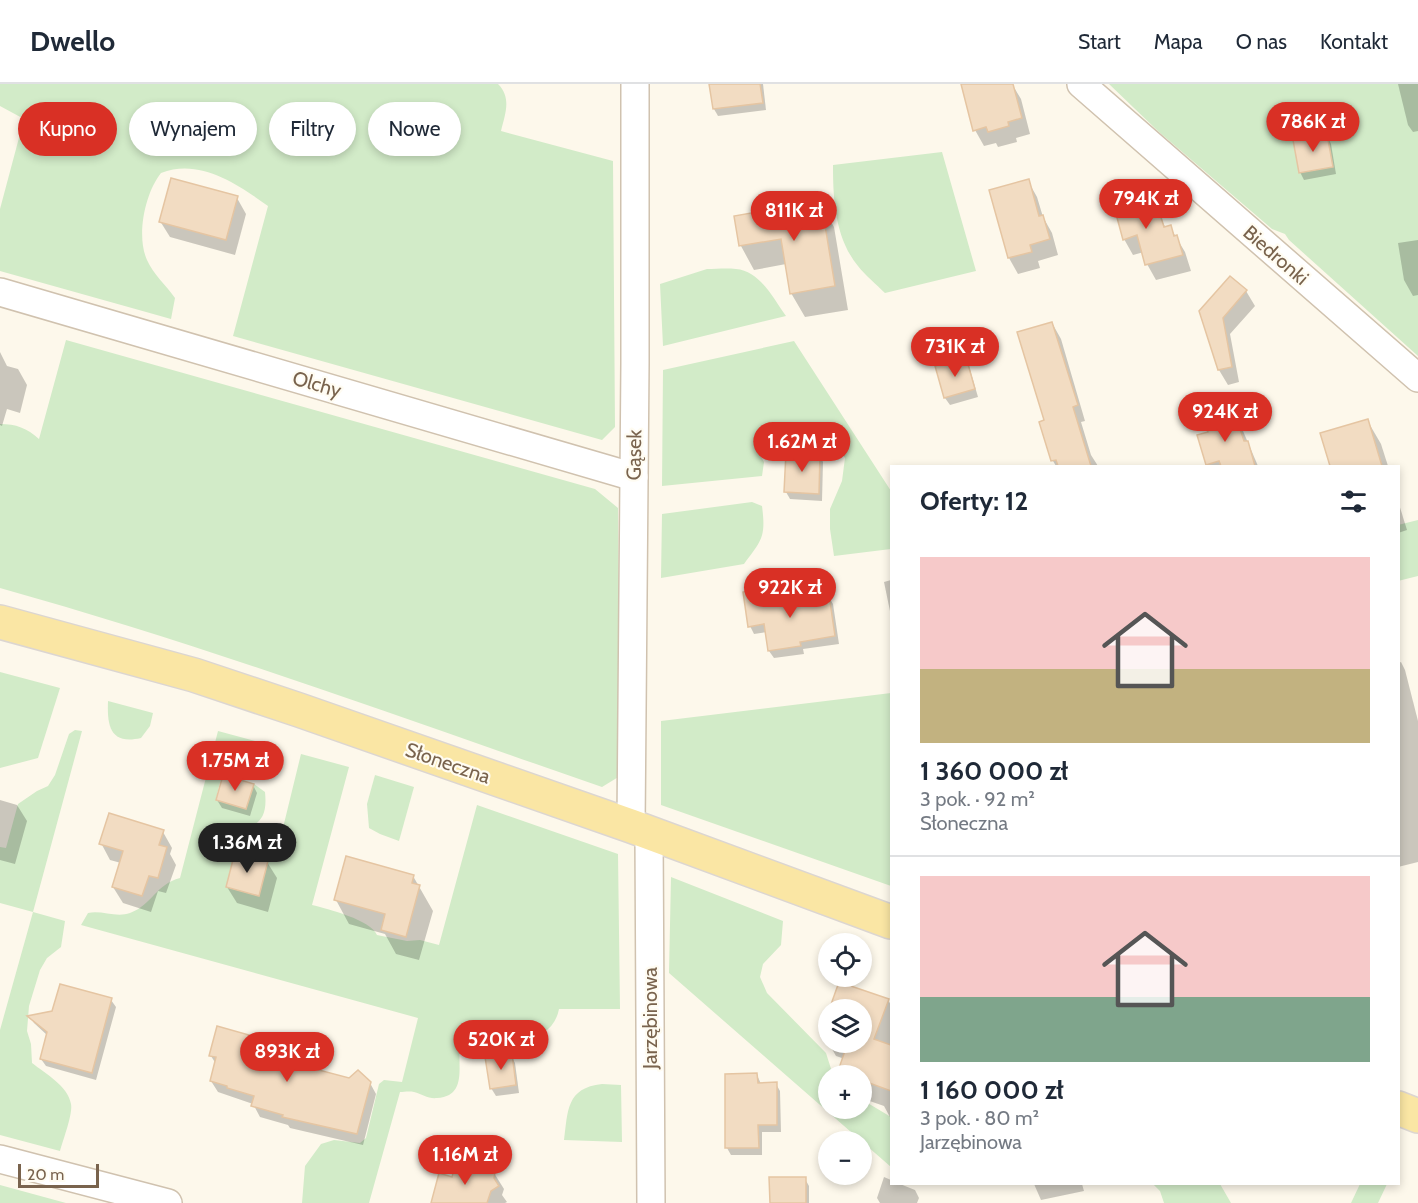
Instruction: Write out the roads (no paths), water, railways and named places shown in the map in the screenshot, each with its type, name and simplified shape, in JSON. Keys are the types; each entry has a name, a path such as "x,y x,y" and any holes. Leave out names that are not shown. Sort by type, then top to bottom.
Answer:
{"main road":[{"name":"Słoneczna","path":"0,622 194,675 640,830 890,922"},
{"path":"1400,1109 1418,1116"}],"street":[{"name":"Gąsek","path":"635,84 634,477 640,830"},
{"name":"Biedronki","path":"1081,84 1418,378"},
{"name":"Olchy","path":"0,292 634,477"},
{"name":"Jarzębinowa","path":"640,830 651,1203"},
{"path":"0,1159 168,1203"}]}
